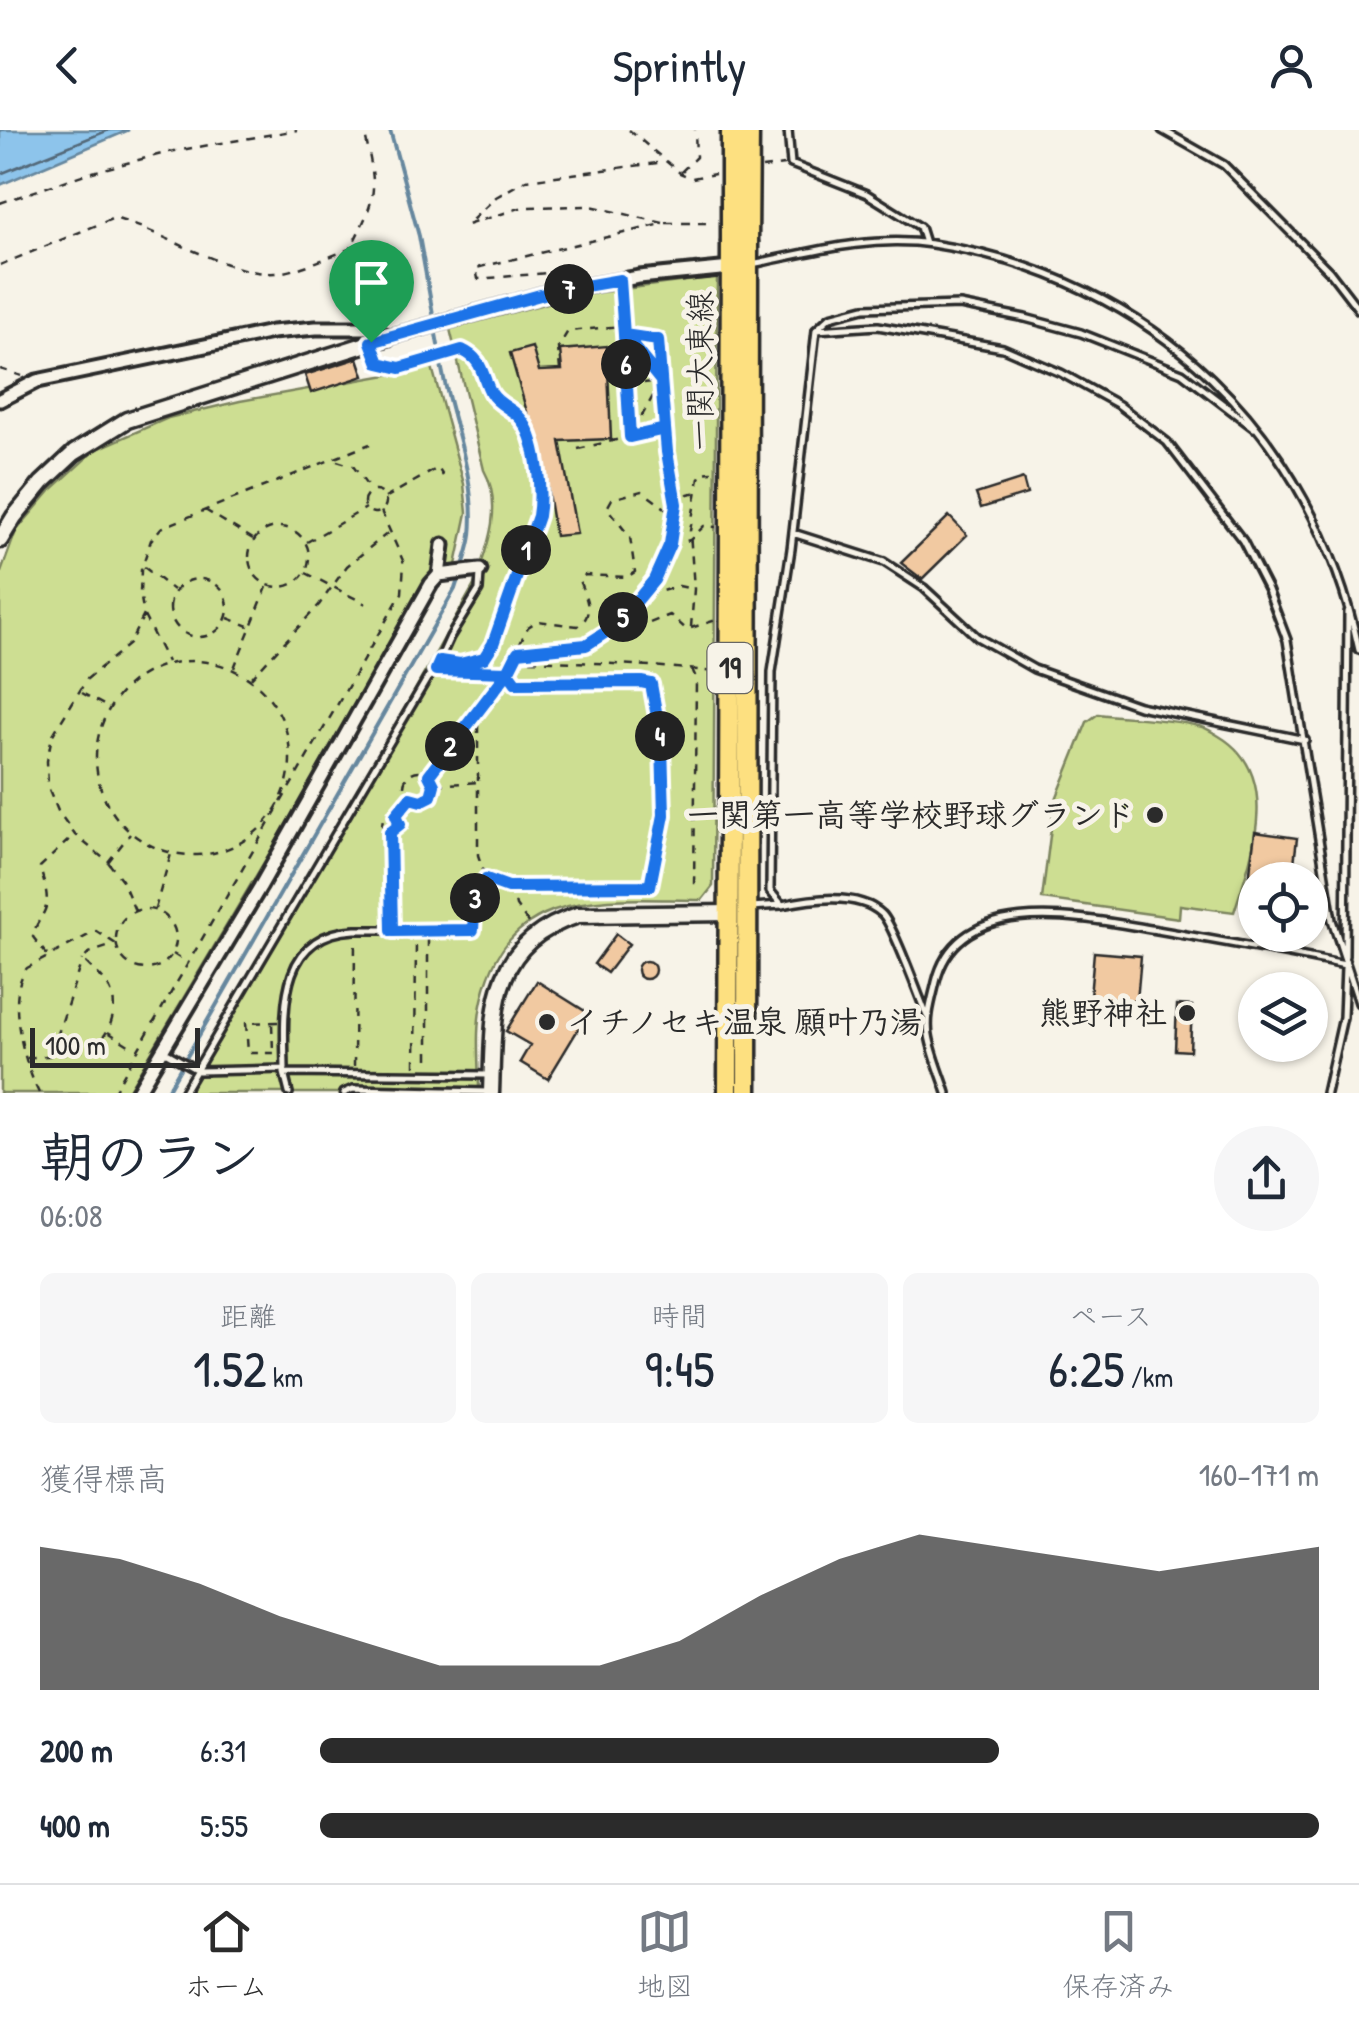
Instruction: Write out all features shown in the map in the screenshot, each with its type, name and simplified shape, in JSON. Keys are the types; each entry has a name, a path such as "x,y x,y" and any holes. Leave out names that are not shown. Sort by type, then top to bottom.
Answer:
{"main road":[{"name":"一関大東線","path":"728,1093 738,910 739,243 731,130"},
{"name":"一関大東線","path":"739,243 749,130"},
{"name":"一関大東線","path":"738,910 748,1093"}],"street":[{"path":"0,540 42,483 74,453 127,420 371,342 574,288 739,267"},
{"path":"0,400 37,381 272,332 370,328 390,338"},
{"path":"137,1093 168,1054 430,584 439,575 443,545"},
{"path":"439,575 480,570"},
{"path":"492,1093 498,993 518,952 541,931 578,915 738,910"}],"lane":[{"path":"788,130 790,164 868,194 920,227 925,243"},
{"path":"1162,130 1224,165 1330,271 1359,310"},
{"path":"739,267 854,242 925,243 1053,277 1120,309 1180,350 1233,398 1264,436 1317,520 1348,599 1359,650"},
{"path":"782,905 770,891 772,672 816,330 830,317 864,308 960,305 1025,318 1081,334 1182,374 1264,436"},
{"path":"816,330 878,326 1003,348 1061,373 1119,405 1167,442 1243,541 1287,640 1332,920 1359,1003"},
{"path":"371,342 379,363 400,368 462,350 474,356 498,403 519,416 528,430 537,470 541,498 538,516 493,644 484,658 472,662 440,661"},
{"path":"792,533 884,562 924,588 977,636 1034,669 1140,706 1305,740"},
{"path":"183,1093 440,661 478,590 480,570"},
{"path":"1326,1093 1343,1017 1348,599"},
{"path":"738,910 826,897 855,902 882,913 928,1018"},
{"path":"947,1093 929,1036 928,1018 938,973 957,944 987,924 1027,916 1080,918 1345,965"},
{"path":"168,1054 199,1071 285,1068 283,1022 293,968 305,950 341,930 473,930"},
{"path":"289,1093 284,1073 492,1075"},
{"path":"344,1093 353,1089 492,1093"}],"path":[{"path":"0,204 85,174 169,152 296,130"},
{"path":"0,265 114,218 160,233 236,269 277,273 350,249 370,212 376,186 364,130"},
{"path":"629,130 680,173 696,157 695,130"},
{"path":"663,224 591,206 523,207 467,225 496,197 526,180 665,162"},
{"path":"574,288 570,271 478,279 476,268 663,224 713,222"},
{"path":"620,280 630,445"},
{"path":"560,370 558,348 568,331 624,325"},
{"path":"624,335 658,340 675,508"},
{"path":"624,335 661,381"},
{"path":"0,369 37,381"},
{"path":"628,385 661,381"},
{"path":"630,437 661,381"},
{"path":"578,449 665,429"},
{"path":"168,663 144,615 140,593 151,540 162,528 370,444"},
{"path":"334,461 353,466 371,492"},
{"path":"113,1093 402,593 404,563 381,511 385,498 438,468 443,476"},
{"path":"689,629 694,589 690,540 696,492 702,473 712,472"},
{"path":"429,775 508,672 528,627 537,620 578,626 585,622 589,608 579,580 584,575 627,577 635,572 630,537 607,508 612,499 642,491 673,514"},
{"path":"366,508 365,499 371,492 379,492 385,498"},
{"path":"518,652 586,645 620,622 648,589 670,544 675,508 688,494 696,492"},
{"path":"366,508 374,513 381,511"},
{"path":"305,543 366,508"},
{"path":"205,510 254,540"},
{"path":"276,527 293,530 305,543 309,558 304,572 284,586 268,584 252,570 250,549 254,540 276,527"},
{"path":"670,544 690,540 702,527 717,527"},
{"path":"250,679 319,606 347,566 391,530"},
{"path":"143,566 175,592"},
{"path":"304,572 366,604"},
{"path":"193,580 219,587 227,604 224,623 199,637 180,630 170,614 175,592 193,580"},
{"path":"234,669 268,584"},
{"path":"648,589 655,593 679,586 694,589"},
{"path":"135,911 122,880 108,862 75,835 58,811 48,787 47,760 52,736 65,711 87,679 130,644 144,615"},
{"path":"620,622 637,628 670,615 689,629"},
{"path":"227,617 250,627"},
{"path":"689,629 716,620"},
{"path":"513,658 716,672"},
{"path":"190,660 234,669 250,679 279,712 287,732 288,776 271,816 244,841 227,849 190,855 171,853 130,833 108,806 97,774 97,740 109,708 134,680 168,663 190,660"},
{"path":"692,669 696,678 694,888"},
{"path":"472,671 508,672"},
{"path":"508,672 516,683"},
{"path":"478,709 478,855 486,879 512,887 650,886 664,815 662,744 651,684 499,684"},
{"path":"81,692 109,708"},
{"path":"410,798 404,788 408,777 418,771 429,775 434,785"},
{"path":"434,785 480,782"},
{"path":"410,798 426,800 434,785"},
{"path":"396,815 410,798"},
{"path":"390,832 384,829 383,818 396,815"},
{"path":"390,832 400,824 396,815"},
{"path":"390,832 392,931"},
{"path":"108,862 130,833"},
{"path":"48,956 34,937 36,922 48,899 40,867 75,835"},
{"path":"154,911 171,853"},
{"path":"473,930 475,898 486,879"},
{"path":"512,887 516,906 530,926"},
{"path":"39,1093 26,1058 16,988 27,968 96,930 116,944 123,959 137,968 161,965 175,945 173,928 162,914 135,911 118,928 116,944"},
{"path":"354,1067 355,930"},
{"path":"415,1068 416,930"},
{"path":"428,932 428,1068"},
{"path":"52,1054 82,960 89,953 116,944"},
{"path":"172,954 188,963"},
{"path":"26,1058 86,1050 101,1042 113,997 108,986 82,960"},
{"path":"272,1022 273,1053"},
{"path":"283,1022 246,1023 248,1053 284,1053"},
{"path":"107,1031 138,1051"}],"green space":[{"path":"717,277 713,886 702,900 632,899 567,906 538,917 514,935 495,962 482,1000 479,1093 188,1093 479,571 491,527 493,498 450,329 578,295"},
{"path":"432,367 464,484 467,513 456,565 435,572 423,582 409,618 127,1093 0,1093 0,575 16,531 51,490 95,450 168,418 240,401"},
{"name":"一関第一高等学校野球グランド","path":"1098,714 1201,727 1239,752 1251,772 1257,794 1257,817 1249,862 1238,862 1234,912 1180,905 1179,918 1042,899 1054,804 1087,722"}],"water":[{"path":"0,130 129,130 0,185"}],"building":[{"path":"607,346 611,439 560,441 577,534 555,536 541,450 510,353 532,347 539,371 562,370 560,350"},
{"path":"358,358 364,376 311,393 305,375"},
{"path":"1023,479 1027,494 981,508 976,494"},
{"path":"949,516 967,535 922,579 901,563"},
{"path":"1255,832 1297,838 1294,862 1251,862"},
{"path":"616,934 629,944 607,973 594,964"},
{"path":"1094,952 1141,956 1137,1001 1090,997"},
{"path":"646,961 655,970 646,979 637,970"},
{"name":"イチノセキ温泉 願叶乃湯","path":"537,981 588,1013 548,1079 520,1062 530,1045 506,1031"},
{"path":"1177,1005 1192,1006 1190,1051 1175,1050"}],"waterway":[{"path":"390,130 419,236 433,314"},
{"path":"436,334 438,345"},
{"path":"166,1093 455,589 470,542 472,513 467,470 441,364"}],"place":[{"name":"一関第一高等学校野球グランド","path":"1155,815"},
{"name":"熊野神社","path":"1187,1013"},
{"name":"イチノセキ温泉 願叶乃湯","path":"547,1022"}],"route":[{"path":"371,342 379,363 400,368 462,350 474,356 498,403 519,416 528,430 541,498 493,644 484,658 460,664 440,661 436,670 508,672 435,765 429,775 434,785 431,796 421,801 410,798 396,815 400,824 390,832 392,931 473,930 475,898 486,879 508,887 650,886 664,815 662,744 651,684 516,683 508,672 518,652 586,645 617,625 654,580 670,544 676,504 661,381 624,335 630,437 665,429 661,381 658,340 624,335 620,280 551,292 371,342"}]}
